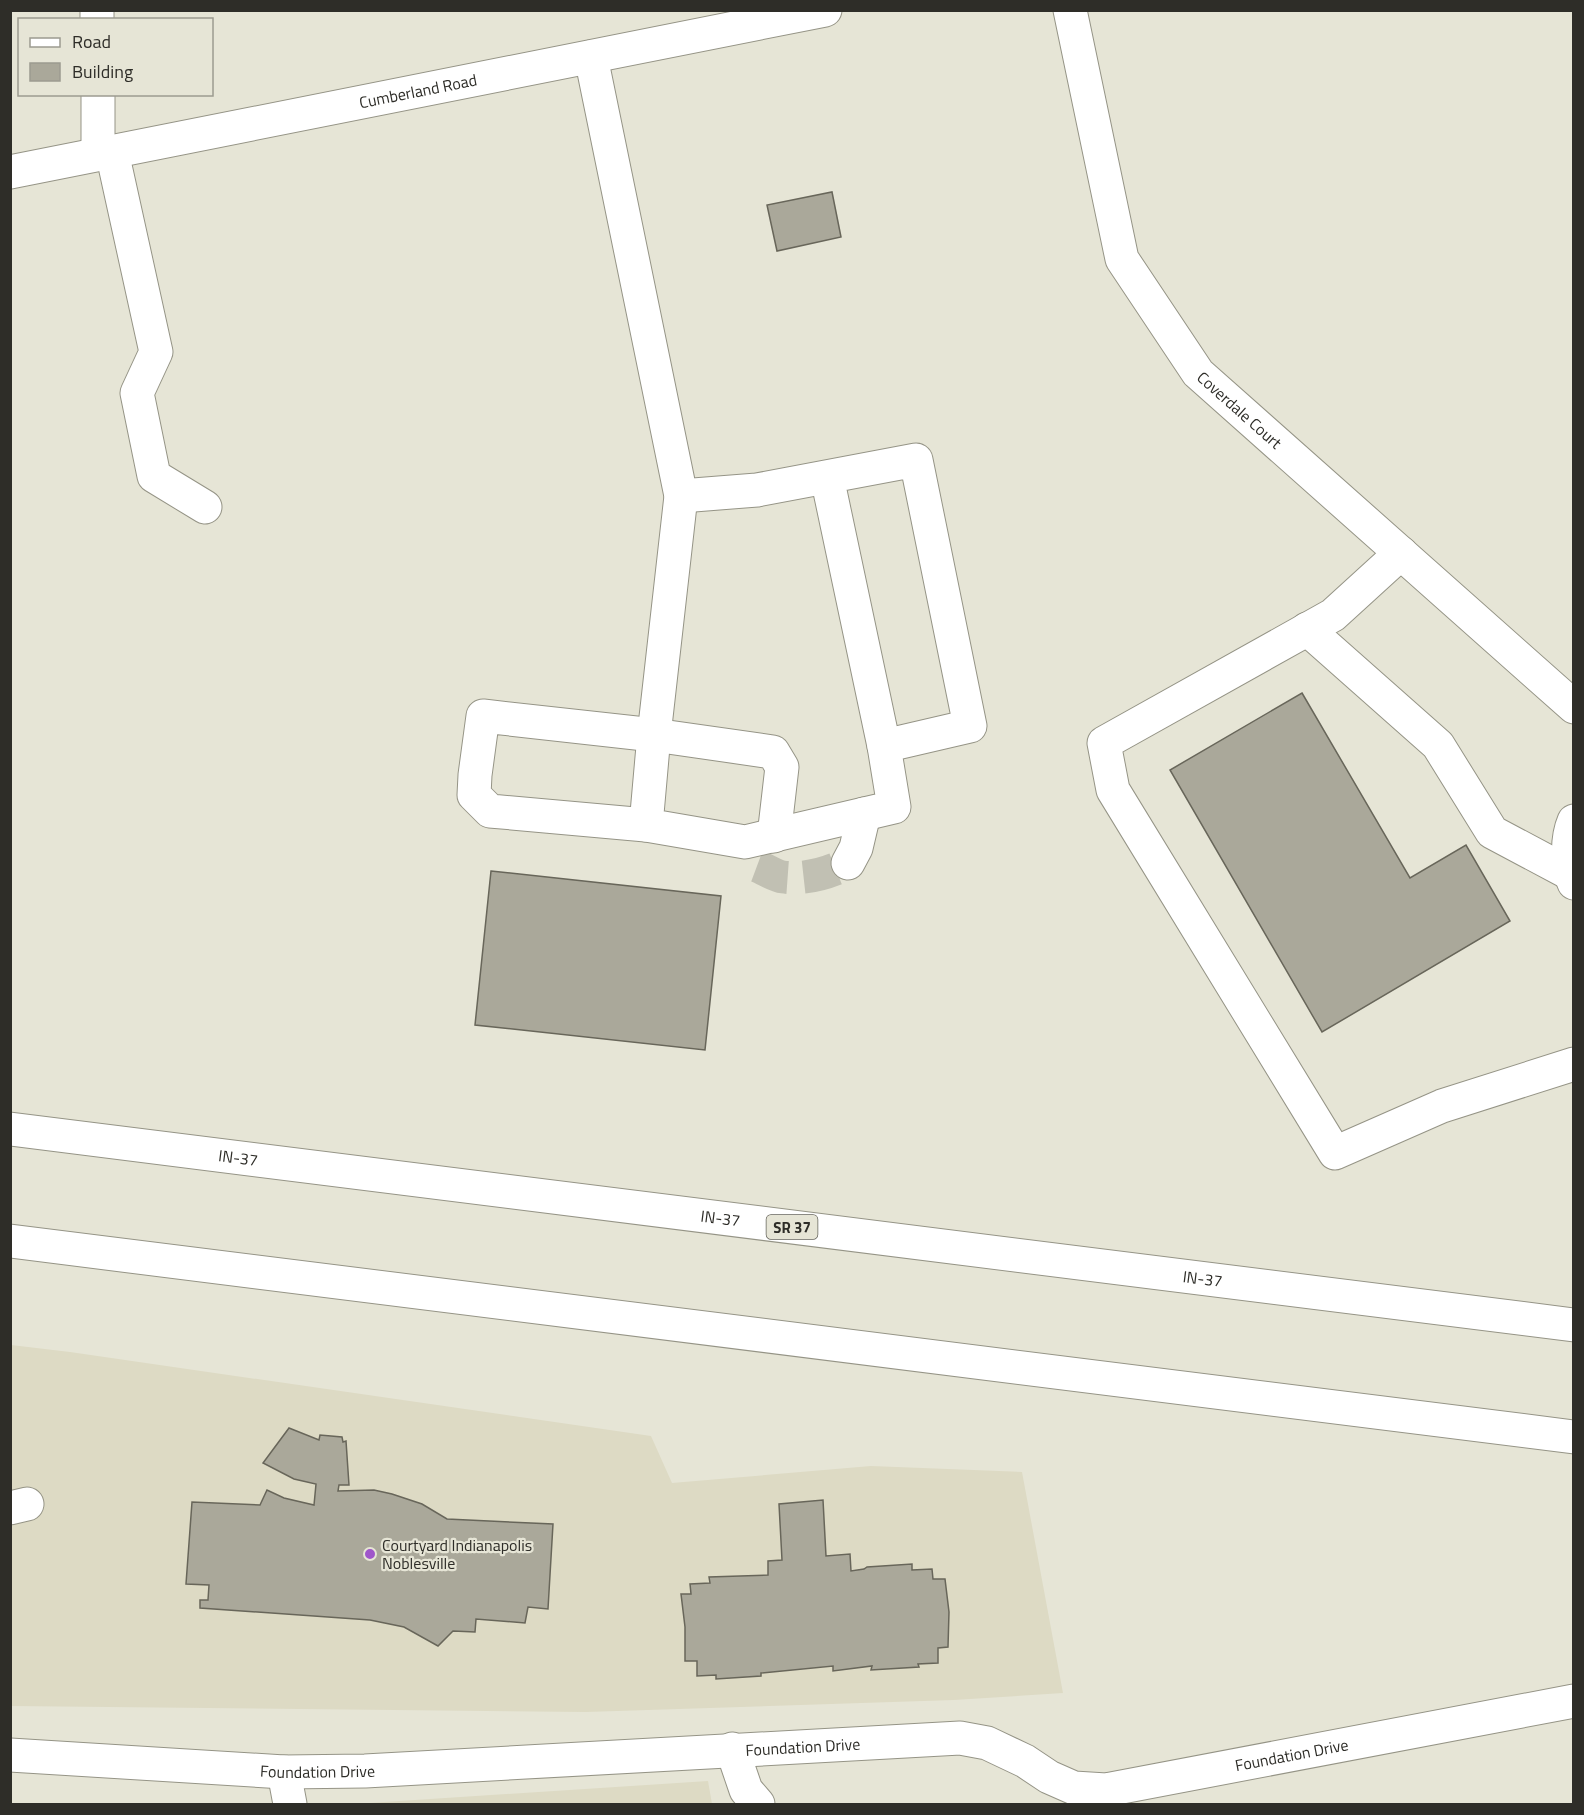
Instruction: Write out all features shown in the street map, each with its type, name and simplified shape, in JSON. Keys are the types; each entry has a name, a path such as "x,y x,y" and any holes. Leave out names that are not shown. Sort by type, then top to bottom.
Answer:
{"main road":[{"name":"Cumberland Road","path":"10,172 825,10"},
{"name":"Coverdale Court","path":"1070,10 1122,259 1198,373 1574,707"},
{"path":"591,57 681,496 646,825"},
{"path":"98,96 105,153 156,352 137,393 154,476 205,507"},
{"path":"681,496 757,490 916,460 970,726 884,746"},
{"path":"759,848 782,767 773,752 654,735 483,716 474,795 490,811 646,825 759,848 864,814 894,807 884,746 827,477"},
{"path":"1401,553 1333,615 1104,743 1113,790 1335,1153 1442,1106 1574,1064"},
{"path":"1307,629 1438,745 1492,832 1571,878"},
{"path":"848,863 856,849 864,814"},
{"path":"1571,878 1570,830 1574,821"},
{"name":"IN-37","path":"10,1129 1574,1325"},
{"path":"10,1242 1574,1437"},
{"name":"Foundation Drive","path":"10,1755 284,1772 365,1771 960,1738 987,1743 1074,1788 1106,1790 1574,1701"},
{"path":"732,1749 746,1790 758,1804"},
{"path":"284,1772 290,1804"}],"shaded area":[{"path":"11,1345 651,1436 672,1483 871,1466 1022,1472 1063,1693 954,1700 586,1712 11,1706"},
{"path":"708,1781 712,1804 354,1804"}],"building":[{"path":"832,192 841,237 777,251 767,205"},
{"path":"1302,693 1410,878 1466,845 1510,921 1322,1032 1170,770"},
{"path":"491,871 721,896 705,1050 475,1025"},
{"name":"Courtyard Indianapolis Noblesville","path":"289,1428 319,1440 320,1435 342,1437 343,1442 346,1441 349,1485 339,1485 338,1491 374,1490 392,1494 422,1504 447,1519 553,1524 548,1609 528,1607 525,1623 476,1619 475,1632 453,1631 438,1646 404,1627 370,1620 200,1608 200,1600 208,1600 209,1585 186,1584 192,1502 260,1505 267,1490 284,1498 314,1505 316,1484 294,1479 263,1463"},
{"path":"823,1500 826,1556 850,1554 851,1571 867,1567 912,1564 912,1570 932,1569 933,1579 945,1579 949,1612 948,1647 938,1648 938,1663 918,1664 919,1667 871,1670 872,1666 833,1671 833,1666 761,1673 761,1676 716,1679 716,1675 697,1676 697,1661 685,1661 685,1627 681,1594 691,1594 690,1584 710,1583 709,1577 768,1575 768,1561 782,1560 779,1504"}],"tunnel":[{"path":"757,866 791,878 825,873 848,863"}],"place":[{"name":"Courtyard Indianapolis Noblesville","path":"370,1554"}]}
